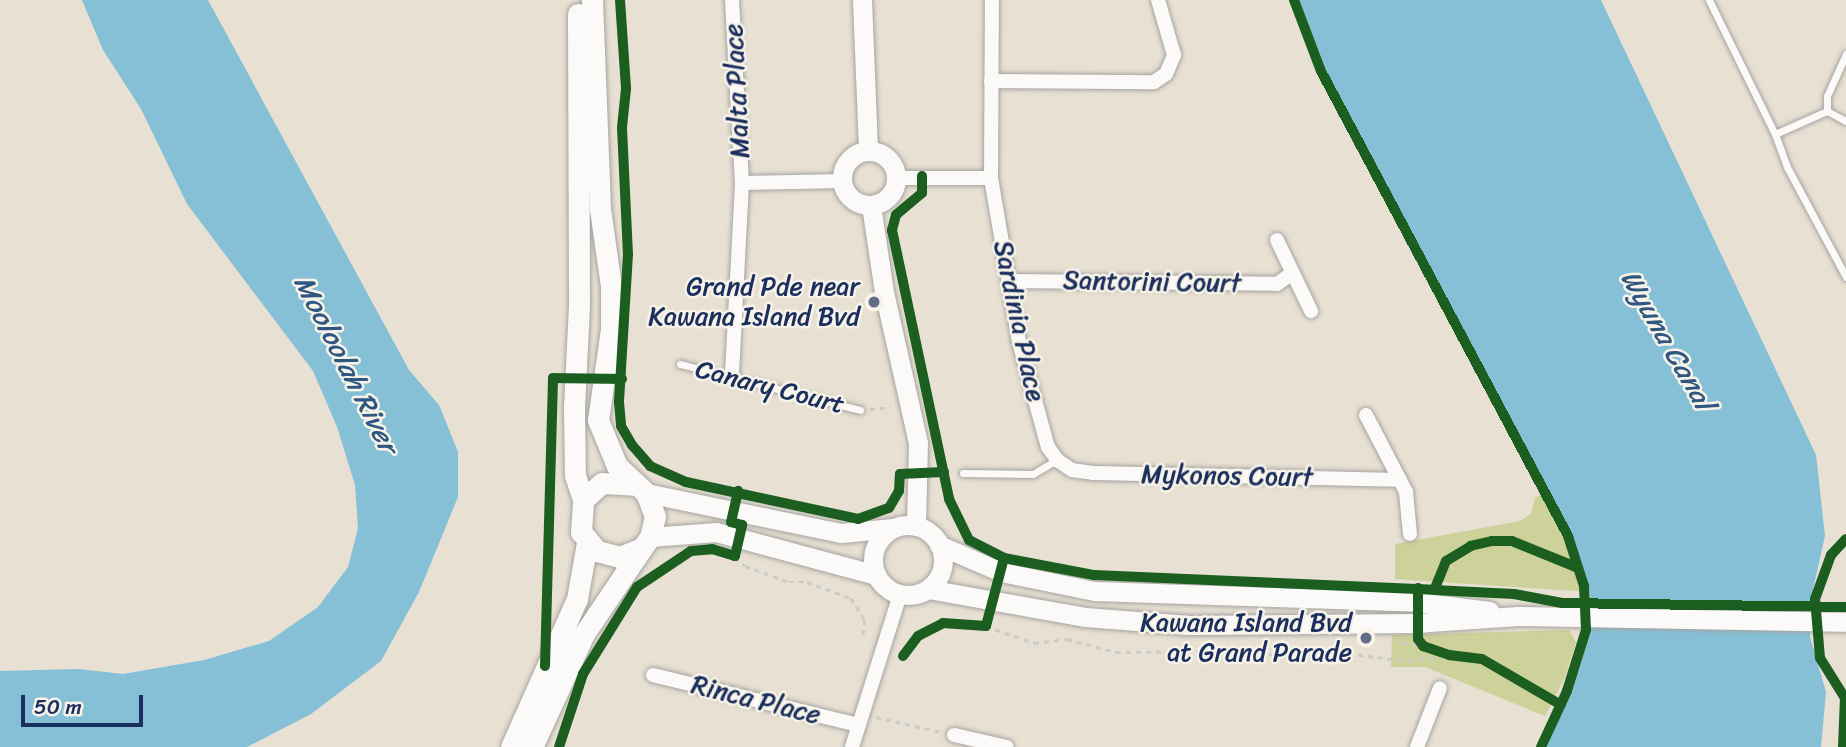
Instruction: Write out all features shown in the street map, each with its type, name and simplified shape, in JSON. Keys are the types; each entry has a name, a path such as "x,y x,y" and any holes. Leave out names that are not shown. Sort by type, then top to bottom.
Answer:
{"main road":[{"path":"512,747 577,599 587,543 579,520 583,500 575,475 573,407 579,281 578,0"},
{"path":"531,747 584,634 646,542 655,516 640,489 617,466 598,420 611,328 611,286 600,209 592,0"},
{"path":"862,0 868,151"},
{"path":"868,151 884,155 897,178 886,199 871,205 849,195 843,181 849,160 868,151"},
{"path":"871,205 884,292 911,405 920,474 916,526"},
{"path":"583,500 602,483 841,533 916,526 939,545 1001,572 1094,591 1418,602 1518,617"},
{"path":"876,575 876,544 893,528"},
{"path":"587,543 608,556 631,554 646,542 697,532 733,548 876,575 900,595 928,589 1085,617 1189,625 1417,623 1518,617 1837,621"},
{"path":"928,589 942,568 939,545"}],"street":[{"name":"Malta Place","path":"732,0 742,183 733,377"},
{"name":"Sardinia Place","path":"992,0 991,178 1019,342 1048,447 1057,460"},
{"path":"990,81 1154,82 1166,74 1174,55 1158,0"},
{"path":"897,178 991,178"},
{"name":"Malta Place","path":"742,183 843,181"},
{"path":"1276,240 1311,311"},
{"name":"Santorini Court","path":"1009,281 1277,284 1293,273"},
{"path":"1366,415 1410,505 1410,534"},
{"name":"Mykonos Court","path":"1057,460 1072,470 1093,473 1399,480"},
{"path":"852,747 900,595"},
{"name":"Rinca Place","path":"653,675 860,719"},
{"path":"1417,747 1440,688"},
{"path":"954,735 983,745 1007,747"}],"lane":[{"path":"1709,0 1775,134 1787,167 1846,277"},
{"path":"1827,111 1830,88 1846,54"},
{"path":"1775,134 1827,111"},
{"path":"1827,111 1846,121"},
{"name":"Canary Court","path":"680,364 860,410"},
{"path":"963,473 1026,475 1057,460"}],"path":[{"path":"860,410 911,405"},
{"path":"920,474 944,467 946,485"},
{"path":"733,548 745,566 851,597 864,620 863,638"},
{"path":"986,626 993,600"},
{"path":"1417,623 1423,646 1454,656"},
{"path":"972,624 986,626 1034,643 1067,639 1116,652 1249,651 1294,659 1328,652 1408,661 1454,656"},
{"path":"1440,688 1454,656"},
{"path":"860,719 954,735"}],"green space":[{"path":"1547,492 1573,537 1590,592 1395,579 1395,544 1520,521 1531,514 1535,498"},
{"path":"1569,630 1576,642 1565,677 1545,716 1425,667 1391,667 1392,635"}],"water":[{"name":"Mooloolah River","path":"82,0 208,0 409,370 439,405 458,452 458,497 419,592 381,661 311,714 247,747 0,747 0,671 78,669 123,674 204,660 269,641 318,607 348,567 358,528 355,485 337,427 313,371 187,204 141,109 103,50"},
{"name":"Wyuna Canal","path":"1299,0 1601,0 1816,455 1825,536 1811,598 1810,637 1826,692 1821,747 1545,747 1572,692 1591,631 1590,592 1573,537 1327,72"}],"cycle path":[{"path":"620,0 626,89 622,128 628,254 619,402 621,426 632,445 650,466 686,482 858,519 889,508 899,491 900,474 944,472"},
{"path":"1294,0 1321,71 1568,536 1584,586 1586,630 1567,691 1541,747"},
{"path":"922,176 922,193 896,215 892,230 949,499 969,540 1004,558 1094,575 1434,590"},
{"path":"545,666 553,378 622,379"},
{"path":"559,747 583,674 637,587 691,551 712,549 735,556 742,525 731,522 738,491"},
{"path":"1843,747 1845,698 1820,658 1815,599 1831,555 1846,539"},
{"path":"1576,567 1512,541 1492,541 1471,546 1446,561 1434,590 1514,594 1562,603 1846,607"},
{"path":"903,656 918,636 943,623 986,626 1004,558"},
{"path":"1418,588 1418,639 1423,646 1449,655 1482,659 1561,705"}],"place":[{"name":"Grand Pde near Kawana Island Bvd","path":"874,302"},
{"name":"Kawana Island Bvd at Grand Parade","path":"1366,638"}]}
